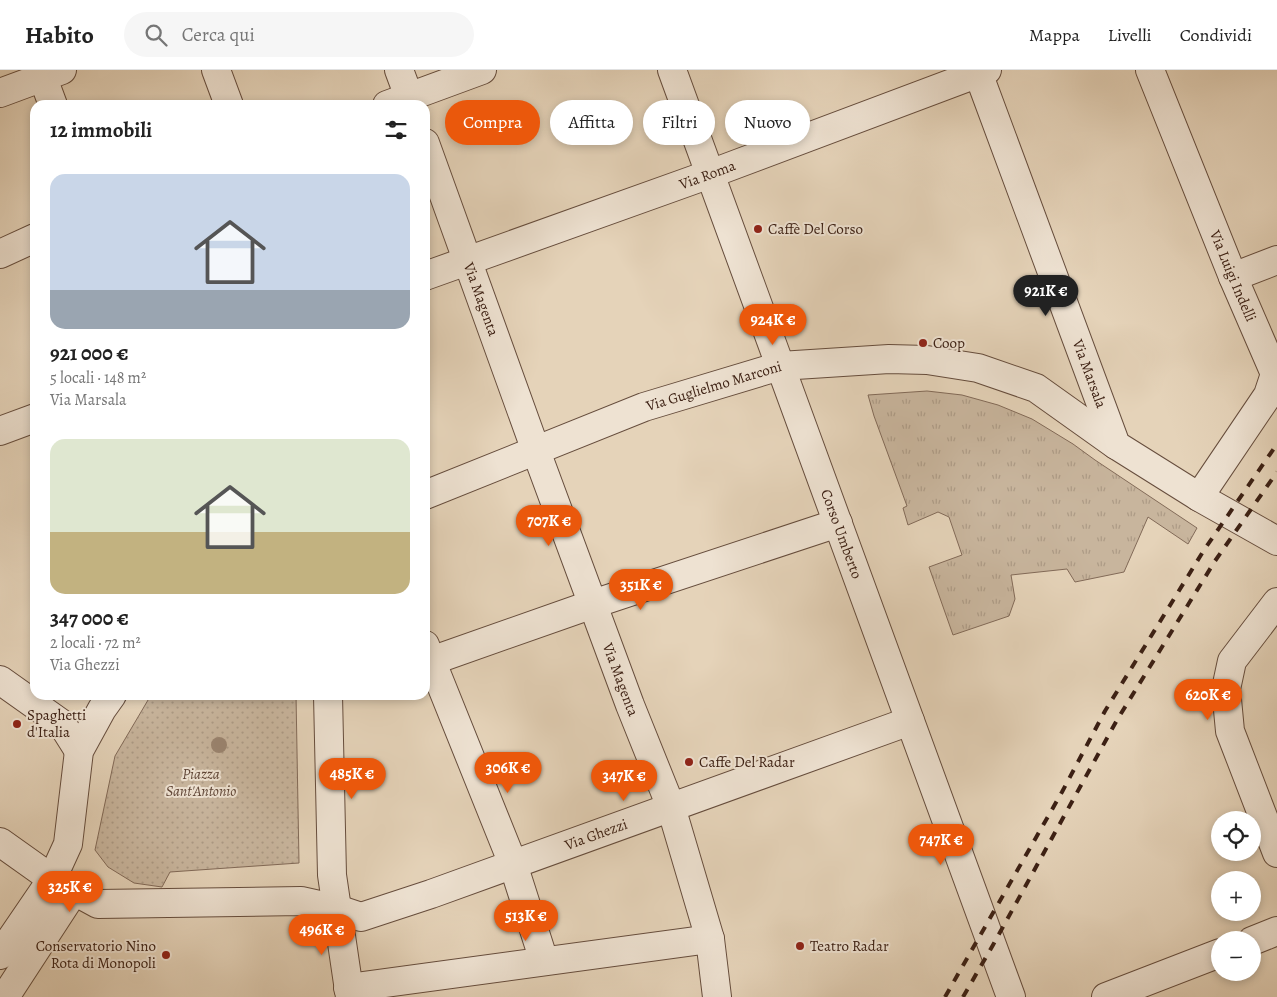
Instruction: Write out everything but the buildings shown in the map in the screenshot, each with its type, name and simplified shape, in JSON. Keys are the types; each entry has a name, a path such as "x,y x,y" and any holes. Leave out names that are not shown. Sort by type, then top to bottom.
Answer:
{"street":[{"path":"216,70 227,100"},
{"path":"399,70 402,100"},
{"path":"407,100 482,70"},
{"name":"Corso Umberto","path":"672,70 910,721 1005,992"},
{"name":"Via Luigi Indelli","path":"1150,70 1233,277 1276,375 1268,395 1199,497"},
{"name":"Via Roma","path":"430,274 710,174 981,71"},
{"name":"Via Marsala","path":"981,71 1116,445"},
{"path":"0,93 48,72 52,100"},
{"name":"Via Magenta","path":"430,156 630,705 671,807 710,939 717,997"},
{"path":"0,254 30,240"},
{"path":"1233,277 1277,260"},
{"name":"Via Guglielmo Marconi","path":"430,493 644,407 780,366 889,359 927,360 978,368 1036,388 1116,445"},
{"path":"2,423 30,419"},
{"path":"1116,445 1199,497 1277,541"},
{"path":"430,651 593,604 838,523"},
{"path":"1277,602 1232,661 1226,689 1230,731 1277,853"},
{"path":"430,657 513,864 544,962"},
{"path":"0,680 62,724 79,750"},
{"path":"5,997 63,885 79,750 108,700"},
{"path":"328,700 332,875 349,992 710,939"},
{"name":"Via Ghezzi","path":"0,842 63,885 98,904 301,901 337,909 361,917 431,894 910,721"},
{"path":"0,956 63,885"},
{"path":"1261,937 1277,931"},
{"path":"1106,997 1211,956"}],"green space":[{"path":"927,391 962,395 998,405 1032,419 1073,444 1197,528 1188,544 1148,517 1124,572 1075,582 1067,569 1011,575 1015,599 1009,616 953,635 929,567 962,555 949,517 938,512 908,525 903,508 907,506 868,395"},
{"name":"Piazza Sant'Antonio","path":"148,700 296,700 299,863 170,872 162,887 134,883 108,867 95,850 115,756"}],"railway":[{"path":"945,997 1062,792 1105,711 1204,550 1277,444"},
{"path":"963,997 1117,720 1215,561 1277,472"}],"place":[{"name":"Caffè Del Corso","path":"758,229"},
{"name":"Coop","path":"923,343"},
{"name":"Spaghetti d'Italia","path":"17,724"},
{"name":"Caffe Del Radar","path":"689,762"},
{"name":"Teatro Radar","path":"800,946"},
{"name":"Conservatorio Nino Rota di Monopoli","path":"166,955"}]}
